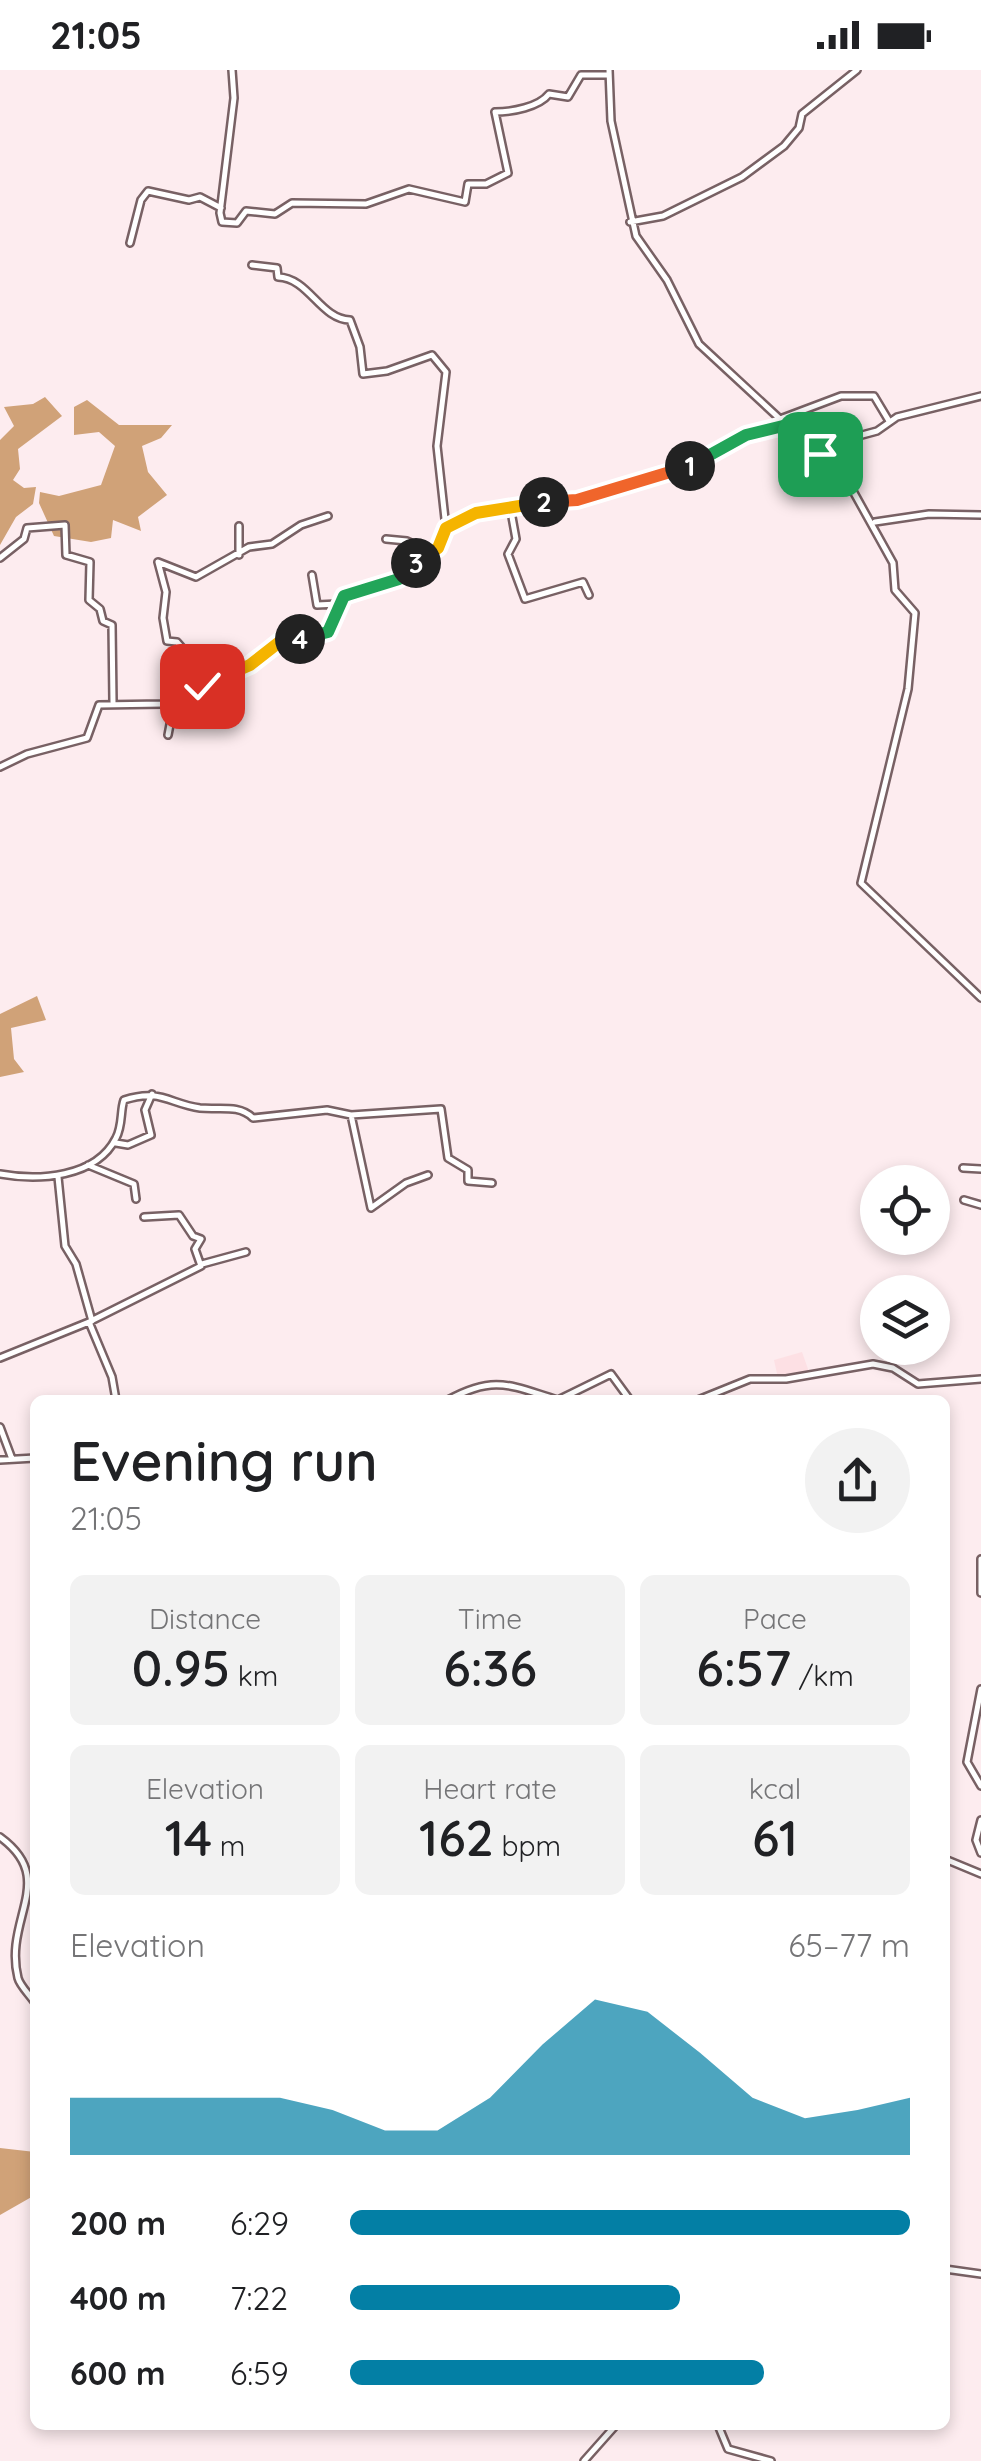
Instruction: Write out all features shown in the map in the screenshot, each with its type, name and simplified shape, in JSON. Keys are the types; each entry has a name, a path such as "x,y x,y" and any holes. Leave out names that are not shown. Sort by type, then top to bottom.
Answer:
{"street":[{"path":"232,70 234,98 222,164 221,208 222,222 237,223 246,211 275,214 292,203 366,204 409,189 464,202 468,184 486,184 508,173 495,112 521,109 546,100 549,94 568,97 581,75 609,72 610,110 630,222 667,280 698,344 848,482 874,522 895,570 895,590 912,606 915,620 908,689 861,883 981,998"},
{"path":"630,222 663,216 700,201 752,170 792,139 802,114 857,70"},
{"path":"130,242 148,191 190,200 200,197 221,208"},
{"path":"0,767 27,754 87,738 94,711 113,702 154,706 250,665 282,640 328,632 344,596 399,579 434,552 446,528 437,446 444,420 440,396 445,368 432,355 387,371 363,374 360,346 350,320 338,320 294,278 278,276 277,268 252,264"},
{"path":"780,419 854,394 874,396 890,421"},
{"path":"820,454 851,438 877,431 890,421 981,396"},
{"path":"446,528 476,513 591,497 702,462 746,435 787,425"},
{"path":"510,506 516,540 508,553 525,599 583,582 588,595"},
{"path":"874,522 929,514 981,515"},
{"path":"202,686 192,658 177,642 167,642 163,618 166,592 158,562 196,577 249,546 272,544 300,524 328,516"},
{"path":"0,558 24,539 27,528 65,525 66,556 90,562 88,600 100,609 103,621 112,625 113,702"},
{"path":"239,555 240,526"},
{"path":"386,539 407,541 434,552"},
{"path":"312,576 316,605 338,604"},
{"path":"168,736 172,714 169,701"},
{"path":"116,1141 128,1145 151,1135 145,1110 152,1094"},
{"path":"0,1174 58,1176 88,1165 116,1141 122,1103 152,1094 195,1108 243,1109 252,1118 328,1110 351,1115 441,1109 448,1158 468,1171 468,1181 492,1184"},
{"path":"351,1115 371,1208 406,1183 428,1175"},
{"path":"88,1165 134,1184 136,1199"},
{"path":"963,1168 981,1168"},
{"path":"58,1176 66,1246 76,1264 90,1322 115,1395"},
{"path":"964,1200 981,1205"},
{"path":"144,1217 179,1214 193,1236 200,1239 196,1251 202,1264"},
{"path":"0,1358 90,1322 202,1264 246,1252"},
{"path":"712,1395 750,1379 786,1379 873,1364 893,1368 918,1384 981,1379"},
{"path":"568,1395 611,1374 626,1395"},
{"path":"457,1395 469,1388 497,1384 510,1384 543,1395"},
{"path":"0,1427 12,1458"},
{"path":"0,1460 30,1458"},
{"path":"981,1559 981,1593"},
{"path":"981,1688 967,1762 981,1786"},
{"path":"981,1820 976,1845 981,1853"},
{"path":"0,1836 18,1850 30,1877"},
{"path":"950,1861 981,1874"},
{"path":"30,1892 22,1902 17,1923 17,1970 18,1982 30,1997"},
{"path":"950,2270 981,2274"},
{"path":"584,2461 612,2430"},
{"path":"720,2430 728,2449 771,2461"}],"shaded area":[{"path":"45,397 62,416 18,449 20,469 13,480 24,488 36,487 33,504 16,517 0,545 0,440 14,426 4,407 33,404"},
{"path":"87,400 119,425 172,425 161,438 142,446 148,472 167,495 138,517 141,531 113,520 111,538 91,542 54,536 39,503 40,492 59,496 101,485 115,446 99,432 74,435 74,407"},
{"path":"37,996 46,1020 11,1028 14,1059 24,1072 0,1077 0,1014"},
{"path":"802,1352 809,1372 778,1378 774,1360"},
{"path":"0,2148 30,2151 30,2198 0,2215"}],"route":[{"path":"202,686 250,665 282,640 328,632 338,614 340,599 399,579 438,548 446,528 476,513 530,502 591,497 702,462 746,435 787,425 820,454"}]}
